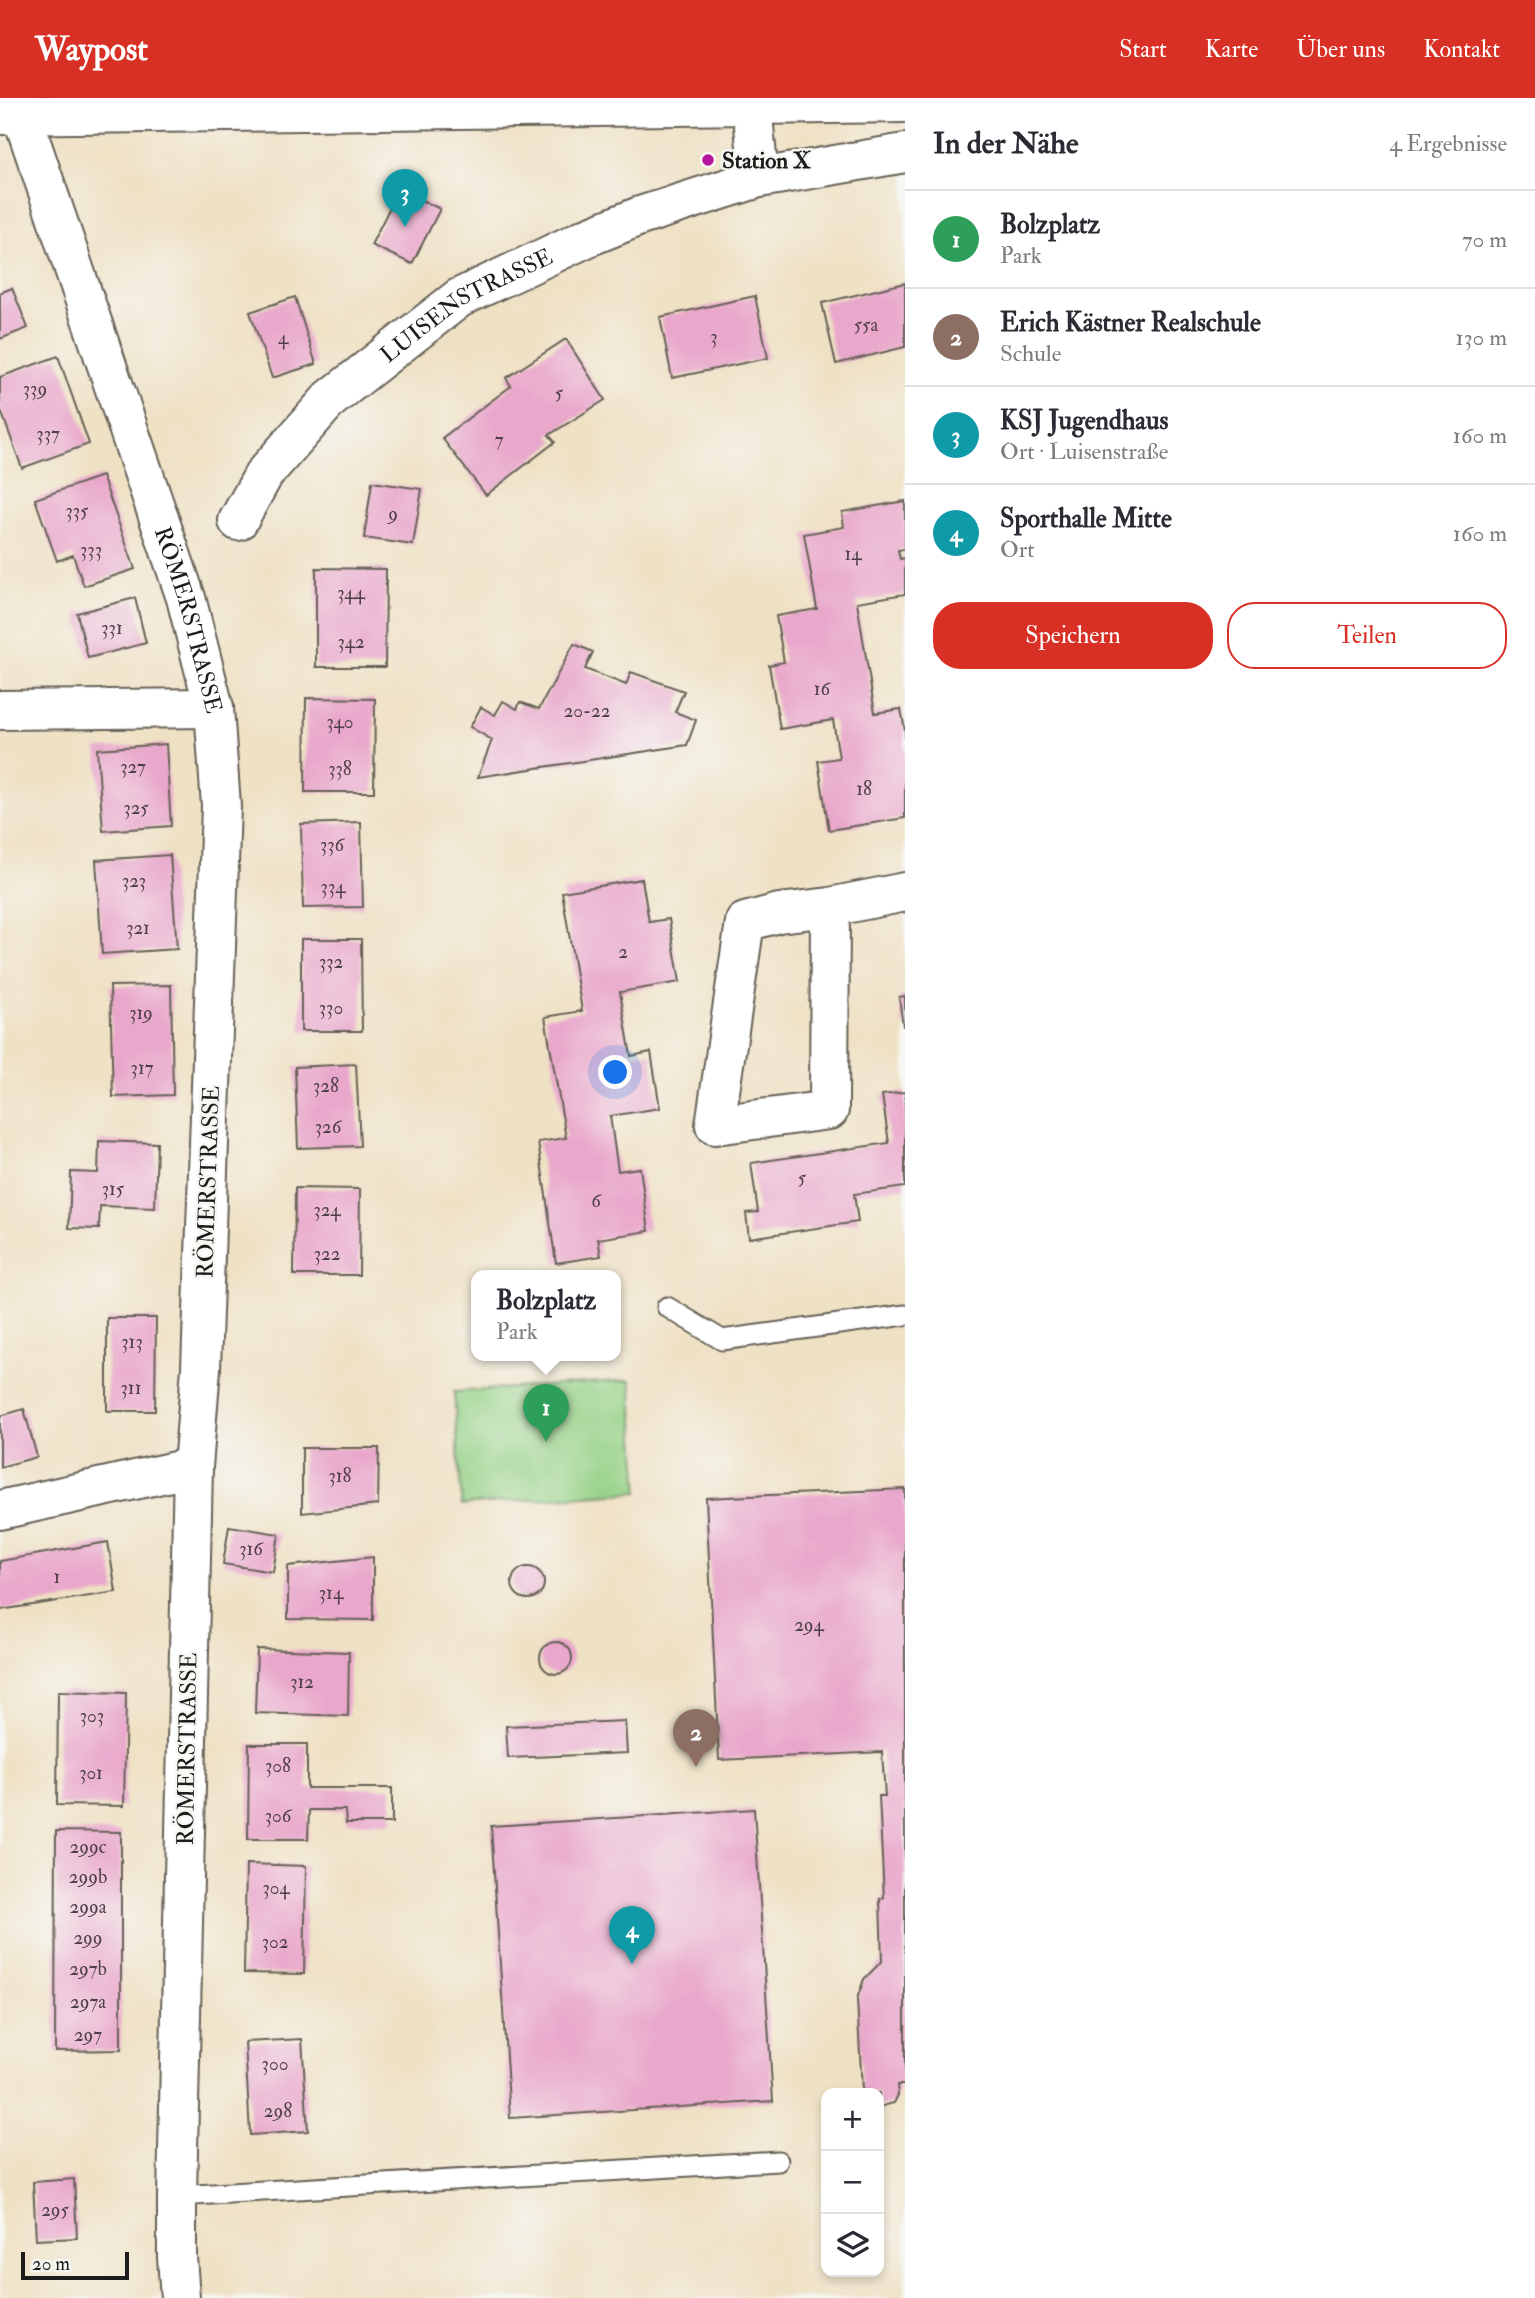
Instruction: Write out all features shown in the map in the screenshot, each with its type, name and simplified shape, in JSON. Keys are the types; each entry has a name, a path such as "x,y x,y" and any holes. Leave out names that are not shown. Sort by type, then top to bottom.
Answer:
{"street":[{"path":"13,109 673,102 752,105 905,103"},
{"path":"752,105 759,178"},
{"name":"RÖMERSTRASSE","path":"13,109 186,598 214,708 220,820 201,1368 193,1467 177,2196 180,2298"},
{"name":"LUISENSTRASSE","path":"238,521 264,474 330,399 459,298 588,237 640,216 759,178 905,153"},
{"path":"0,710 214,708"},
{"path":"830,907 829,1110 715,1125 744,922 779,913 830,907 905,892"},
{"path":"0,1510 193,1467"}],"lane":[{"path":"667,1307 722,1340 905,1315"},
{"path":"177,2196 778,2161"}],"green space":[{"path":"631,1380 639,1492 462,1505 454,1392"}],"building":[{"path":"399,189 440,209 412,264 371,245"},
{"path":"905,283 905,347 836,364 822,303"},
{"path":"12,288 28,328 0,339 0,293"},
{"path":"755,296 768,358 672,378 660,317"},
{"path":"295,297 316,364 272,378 250,312"},
{"path":"566,339 605,400 549,435 555,442 486,495 442,438 511,386 506,378"},
{"path":"58,356 89,444 22,468 0,408 0,377"},
{"path":"102,476 135,569 84,586 73,555 57,561 35,499"},
{"path":"372,482 422,489 413,545 364,538"},
{"path":"905,501 905,549 898,550 900,559 905,558 905,594 857,602 875,713 901,709 905,730 905,818 829,830 818,761 839,758 833,720 780,729 769,665 784,662 776,616 817,609 804,534 844,527 842,512"},
{"path":"316,568 386,569 385,667 316,667"},
{"path":"135,598 146,643 88,658 77,613"},
{"path":"574,644 593,652 585,669 626,685 631,672 684,691 675,712 696,720 687,745 478,777 492,740 470,727 481,707 495,715 503,701 517,709 520,702 539,709"},
{"path":"306,698 375,699 374,792 305,792"},
{"path":"166,744 171,826 103,831 97,749"},
{"path":"361,822 363,907 303,908 301,824"},
{"path":"170,855 177,949 102,954 96,860"},
{"path":"642,879 649,922 669,919 680,982 620,992 631,1056 651,1052 660,1108 610,1116 618,1171 640,1168 649,1231 598,1239 601,1256 556,1263 538,1142 566,1138 545,1017 582,1011 562,892"},
{"path":"301,939 361,939 362,1031 301,1031"},
{"path":"171,985 173,1095 113,1097 110,986"},
{"path":"905,996 905,1026 903,1026 899,997"},
{"path":"356,1064 360,1146 298,1148 295,1067"},
{"path":"905,1092 905,1187 854,1194 858,1222 749,1238 746,1213 758,1212 751,1163 889,1143 882,1095"},
{"path":"99,1141 157,1143 155,1208 100,1206 99,1229 69,1228 71,1172 98,1173"},
{"path":"295,1188 360,1189 359,1275 294,1275"},
{"path":"107,1318 156,1318 155,1411 107,1411"},
{"path":"24,1409 37,1457 0,1467 0,1416"},
{"path":"302,1448 379,1448 378,1505 302,1513"},
{"path":"905,1489 905,2085 897,2085 898,2095 894,2103 884,2106 884,2088 862,2088 857,1999 864,1979 882,1961 880,1899 884,1898 879,1796 885,1796 882,1752 719,1760 706,1498"},
{"path":"229,1526 279,1534 273,1572 223,1564"},
{"path":"108,1542 116,1592 0,1610 0,1561"},
{"path":"373,1557 373,1620 288,1619 288,1566"},
{"path":"528,1567 539,1572 544,1583 539,1594 528,1599 517,1594 512,1583 517,1572"},
{"path":"556,1642 567,1647 572,1658 567,1669 556,1674 545,1669 540,1658 545,1647"},
{"path":"257,1649 349,1652 348,1716 255,1713"},
{"path":"58,1691 126,1693 124,1806 57,1805"},
{"path":"625,1721 627,1753 508,1758 506,1726"},
{"path":"249,1744 307,1744 307,1788 392,1788 392,1823 346,1823 345,1810 309,1810 308,1839 248,1839"},
{"path":"754,1809 773,2101 510,2118 491,1826"},
{"path":"56,1831 121,1832 121,2050 55,2051"},
{"path":"246,1864 306,1866 304,1974 244,1973"},
{"path":"302,2039 308,2131 250,2135 245,2042"},
{"path":"74,2179 77,2238 36,2240 33,2182"}],"place":[{"name":"Station X","path":"708,160"},
{"name":"KSJ Jugendhaus","path":"405,227"},
{"name":"Bolzplatz","path":"546,1442"},
{"name":"Erich Kästner Realschule","path":"696,1767"},
{"name":"Sporthalle Mitte","path":"632,1964"}]}
